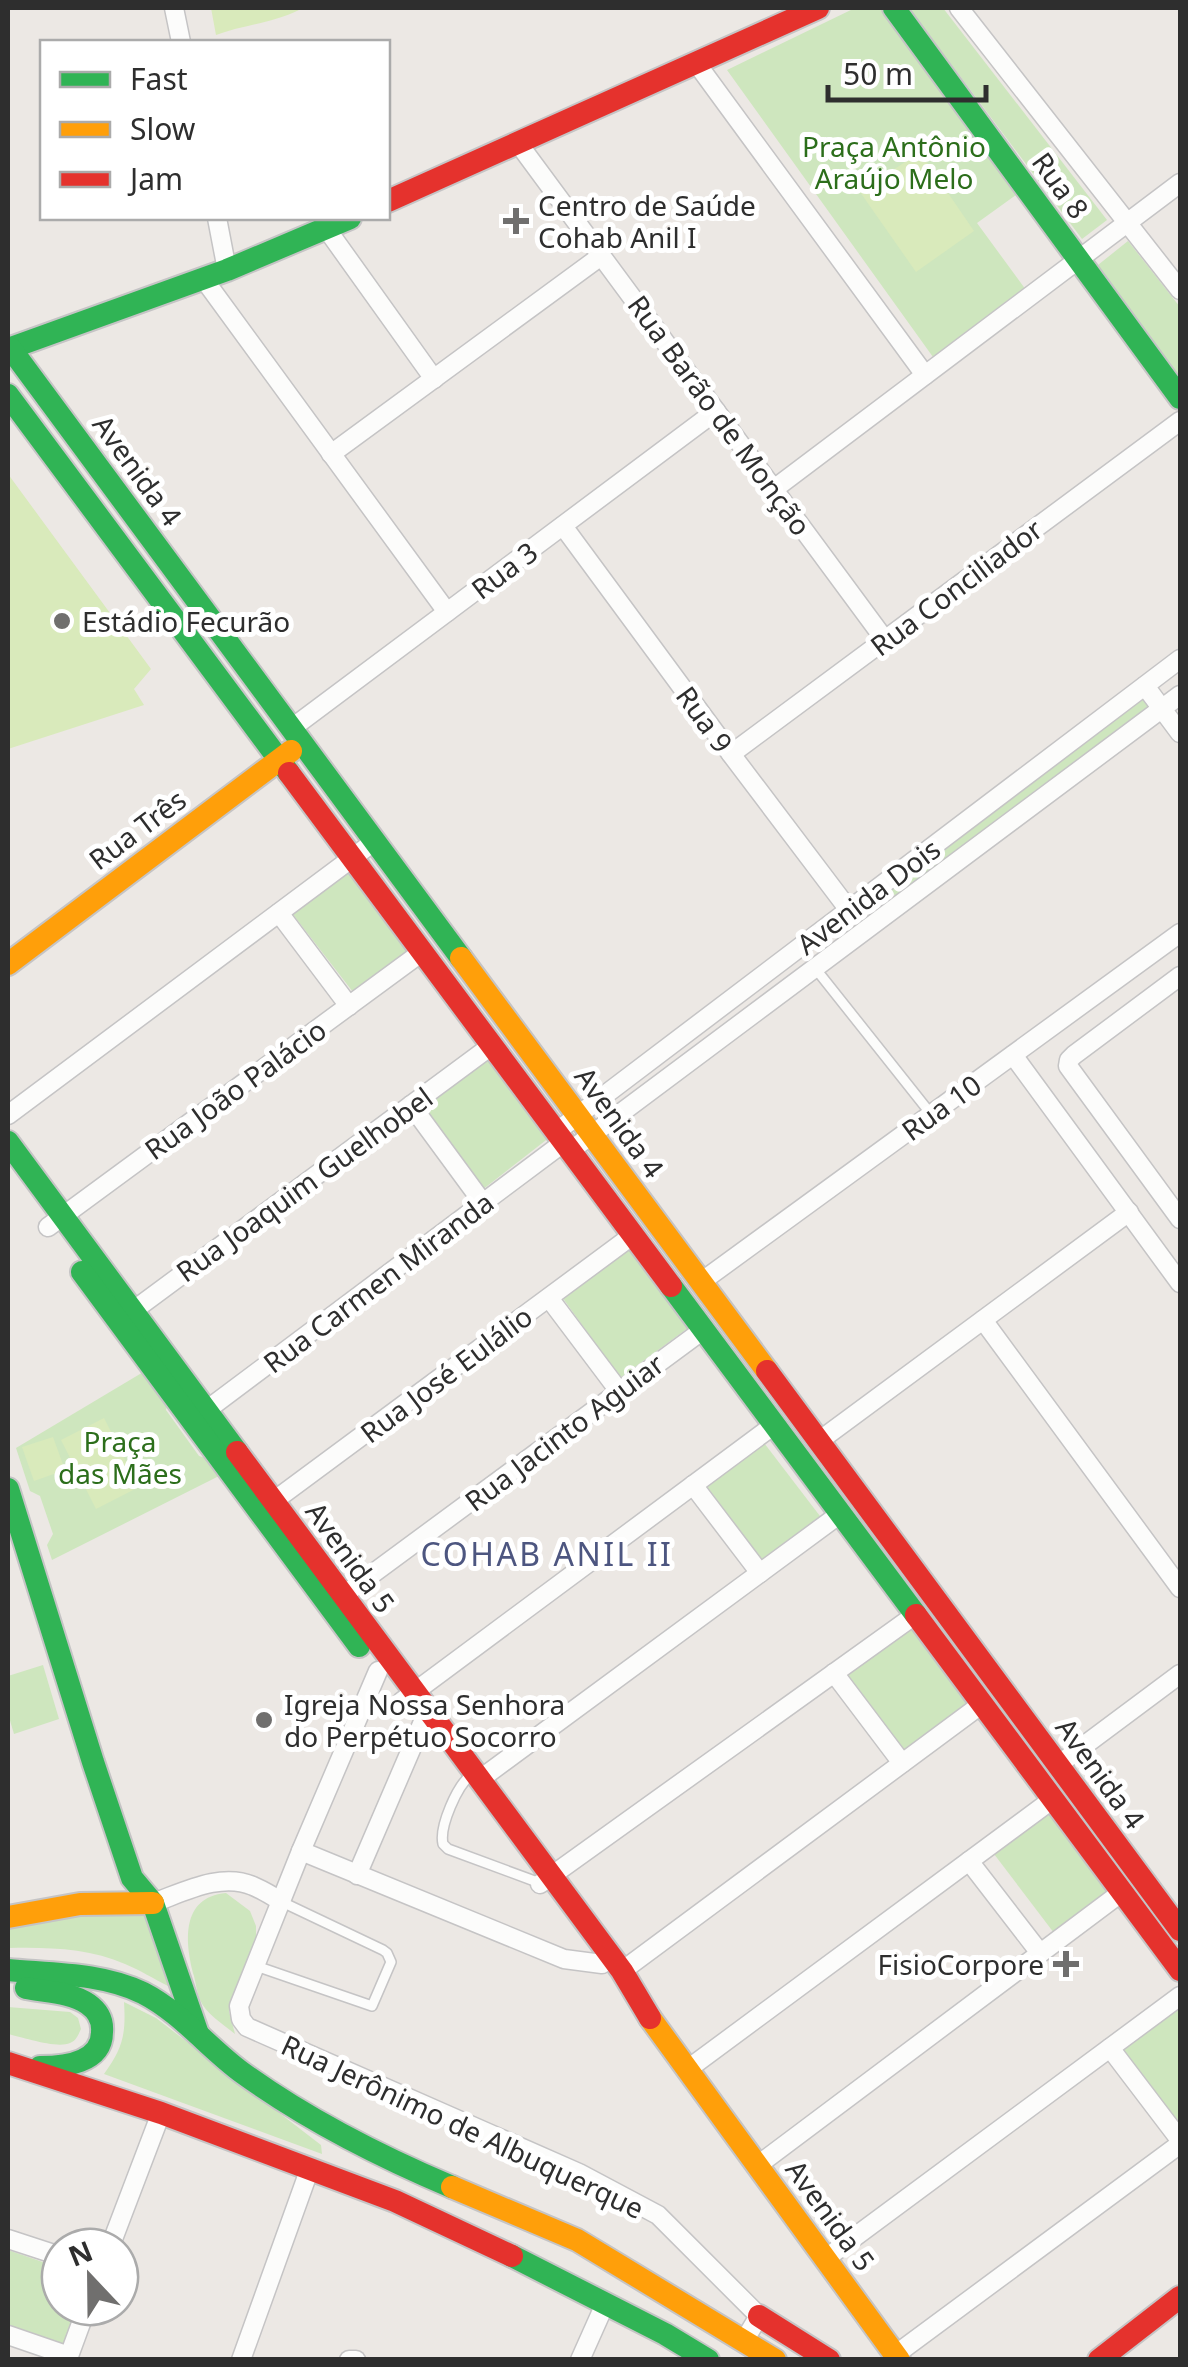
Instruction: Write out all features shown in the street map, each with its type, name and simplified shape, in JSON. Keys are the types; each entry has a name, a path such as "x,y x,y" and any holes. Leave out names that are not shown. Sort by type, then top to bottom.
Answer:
{"main road":[{"path":"390,200 818,8"},
{"name":"Rua 8","path":"894,8 1180,398"},
{"path":"9,350 227,270 345,220"},
{"name":"Avenida 4","path":"9,350 1179,1928"},
{"name":"Avenida 4","path":"8,394 1180,1970"},
{"path":"140,574 164,556"},
{"name":"Rua Três","path":"8,964 279,760 297,736"},
{"name":"Avenida 5","path":"8,1142 55,1221 643,2008 896,2358"},
{"name":"Avenida 5","path":"8,1172 55,1221"},
{"path":"735,1372 756,1356"},
{"path":"8,1489 13,1527 132,1878 154,1903 198,2034"},
{"path":"874,1559 894,1543"},
{"name":"Avenida 5","path":"336,1601 378,1671 416,1708"},
{"path":"1012,1744 1032,1730"},
{"path":"8,1916 132,1878"},
{"path":"8,1916 89,1903 154,1903"},
{"path":"1158,1940 1179,1928"},
{"path":"8,1970 100,1978 128,1986 164,2006 248,2077 307,2115 405,2167 578,2240 775,2360"},
{"path":"8,1985 84,2002 99,2015 103,2035 94,2053 71,2066 50,2068 8,2062"},
{"path":"8,2062 161,2113 411,2208 545,2271 708,2360"},
{"path":"1099,2360 1180,2297"},
{"path":"759,2316 828,2360"}],"street":[{"path":"174,8 181,40"},
{"path":"960,8 1180,290"},
{"path":"698,64 925,375"},
{"name":"Rua Barão de Monção","path":"518,143 885,640"},
{"path":"774,489 1180,183"},
{"path":"216,220 227,270"},
{"path":"326,228 434,378"},
{"path":"331,454 601,256"},
{"path":"203,278 447,612"},
{"name":"Rua 3","path":"297,736 447,612 716,412"},
{"name":"Rua Conciliador","path":"730,754 1180,421"},
{"name":"Rua 9","path":"563,526 849,910"},
{"name":"Avenida Dois","path":"563,1142 849,910 1180,659"},
{"path":"1145,686 1180,733"},
{"name":"Avenida Dois","path":"585,1125 815,968 1180,695"},
{"path":"8,1114 375,842"},
{"path":"279,913 350,1006"},
{"name":"Rua 10","path":"701,1282 1180,933"},
{"name":"Rua João Palácio","path":"55,1221 422,952"},
{"path":"1180,976 1074,1054 1068,1066 1180,1219"},
{"name":"Rua Joaquim Guelhobel","path":"125,1316 491,1046"},
{"path":"1013,1055 1180,1283"},
{"path":"411,1105 483,1203"},
{"name":"Rua Carmen Miranda","path":"198,1416 563,1142"},
{"path":"819,1441 1129,1212"},
{"name":"Rua José Eulálio","path":"266,1507 633,1235"},
{"path":"548,1298 619,1391"},
{"path":"984,1320 1180,1588"},
{"name":"Rua Jacinto Aguiar","path":"336,1601 703,1330"},
{"path":"357,1875 416,1708 693,1485 774,1425"},
{"path":"693,1485 760,1573"},
{"path":"472,1778 840,1514"},
{"path":"546,1880 915,1615"},
{"path":"256,1966 378,1671"},
{"path":"834,1673 902,1764"},
{"path":"1058,1765 1180,1674"},
{"path":"301,1851 564,1959 612,1968 982,1704"},
{"path":"688,2069 1053,1799"},
{"path":"970,1861 1040,1953"},
{"path":"154,1903 225,1881 255,1886 281,1901"},
{"path":"758,2166 1122,1892"},
{"name":"Rua Jerônimo de Albuquerque","path":"256,1966 239,2006 248,2027 579,2173 658,2215 759,2316"},
{"path":"825,2258 1180,1996"},
{"path":"896,2358 1180,2142 1110,2048"},
{"path":"118,2227 161,2113"},
{"path":"241,2360 310,2168"},
{"path":"8,2239 40,2249"},
{"path":"580,2360 605,2304"},
{"path":"744,2341 759,2316"},
{"path":"8,2334 74,2358 82,2327"}],"lane":[{"path":"815,968 931,1114"},
{"path":"472,1778 441,1833 443,1844 448,1849 546,1880"},
{"path":"256,1966 372,2006 390,1962 383,1950 281,1901"}],"green space":[{"path":"211,8 298,8 299,10 216,35"},
{"name":"Praça Antônio Araújo Melo","path":"855,8 885,8 1020,192 977,223 1026,290 933,357 727,70"},
{"path":"909,8 943,8 1107,220 1082,239"},
{"path":"920,152 974,231 916,272 860,192"},
{"path":"1128,241 1180,307 1180,379 1098,265"},
{"name":"Estádio Fecurão","path":"8,474 151,669 134,689 144,705 8,749"},
{"path":"1150,693 1160,705 896,897 888,886"},
{"path":"351,866 413,946 353,992 291,912"},
{"path":"491,1058 550,1137 482,1190 422,1109"},
{"path":"630,1247 688,1328 620,1378 562,1297"},
{"name":"Praça das Mães","path":"145,1371 168,1401 166,1410 199,1456 209,1459 221,1475 52,1560 47,1545 53,1534 40,1496 30,1491 16,1448"},
{"path":"104,1418 139,1487 96,1509 61,1440"},
{"path":"53,1437 65,1470 34,1481 22,1447"},
{"path":"761,1439 823,1520 762,1563 698,1483"},
{"path":"911,1623 972,1705 902,1755 842,1674"},
{"path":"43,1665 59,1719 14,1734 8,1714 8,1676"},
{"path":"1052,1808 1113,1889 1054,1933 994,1854"},
{"path":"226,1893 250,1911 256,1926 256,1945 229,2011 235,2034 203,2005 188,1937 189,1924 200,1903"},
{"path":"66,1912 146,1914 170,1976 168,1986 131,1966 97,1955 52,1948 8,1948 8,1928"},
{"path":"124,2002 156,2018 321,2145 322,2154 104,2074 122,2040"},
{"path":"1180,2006 1180,2132 1120,2051"},
{"path":"8,2007 70,2012 78,2018 81,2029 74,2040 64,2044 8,2034"},
{"path":"8,2250 40,2261 40,2327 70,2327 62,2348 8,2328"}],"traffic: fast":[{"path":"894,8 1180,398"},
{"path":"8,349 227,270 345,220"},
{"path":"11,349 461,958"},
{"path":"8,395 289,773"},
{"path":"8,1142 237,1452"},
{"path":"82,1272 359,1646"},
{"path":"671,1286 916,1615"},
{"path":"8,1489 132,1878 153,1903 198,2034"},
{"path":"8,1970 94,1978 143,1993 244,2074 294,2107 372,2150 452,2187"},
{"path":"26,1988 81,2000 95,2010 102,2024 100,2042 89,2057 70,2064 40,2067"},
{"path":"512,2256 708,2360"}],"traffic: slow":[{"path":"8,964 291,751"},
{"path":"461,958 767,1371"},
{"path":"8,1917 80,1904 153,1903"},
{"path":"650,2018 899,2360"},
{"path":"452,2187 577,2240 775,2360"}],"traffic: jam":[{"path":"390,200 818,8"},
{"path":"289,773 671,1286"},
{"path":"767,1371 1180,1930"},
{"path":"237,1452 622,1971 650,2018"},
{"path":"916,1615 1180,1970"},
{"path":"8,2063 161,2113 395,2201 512,2256"},
{"path":"1099,2360 1180,2297"},
{"path":"759,2316 829,2360"}],"place":[{"name":"Centro de Saúde Cohab Anil I","path":"516,221"},
{"name":"Estádio Fecurão","path":"62,621"},
{"name":"Igreja Nossa Senhora do Perpétuo Socorro","path":"264,1720"},
{"name":"FisioCorpore","path":"1066,1964"}],"district":[{"name":"COHAB ANIL II","path":"547,1553"}]}
